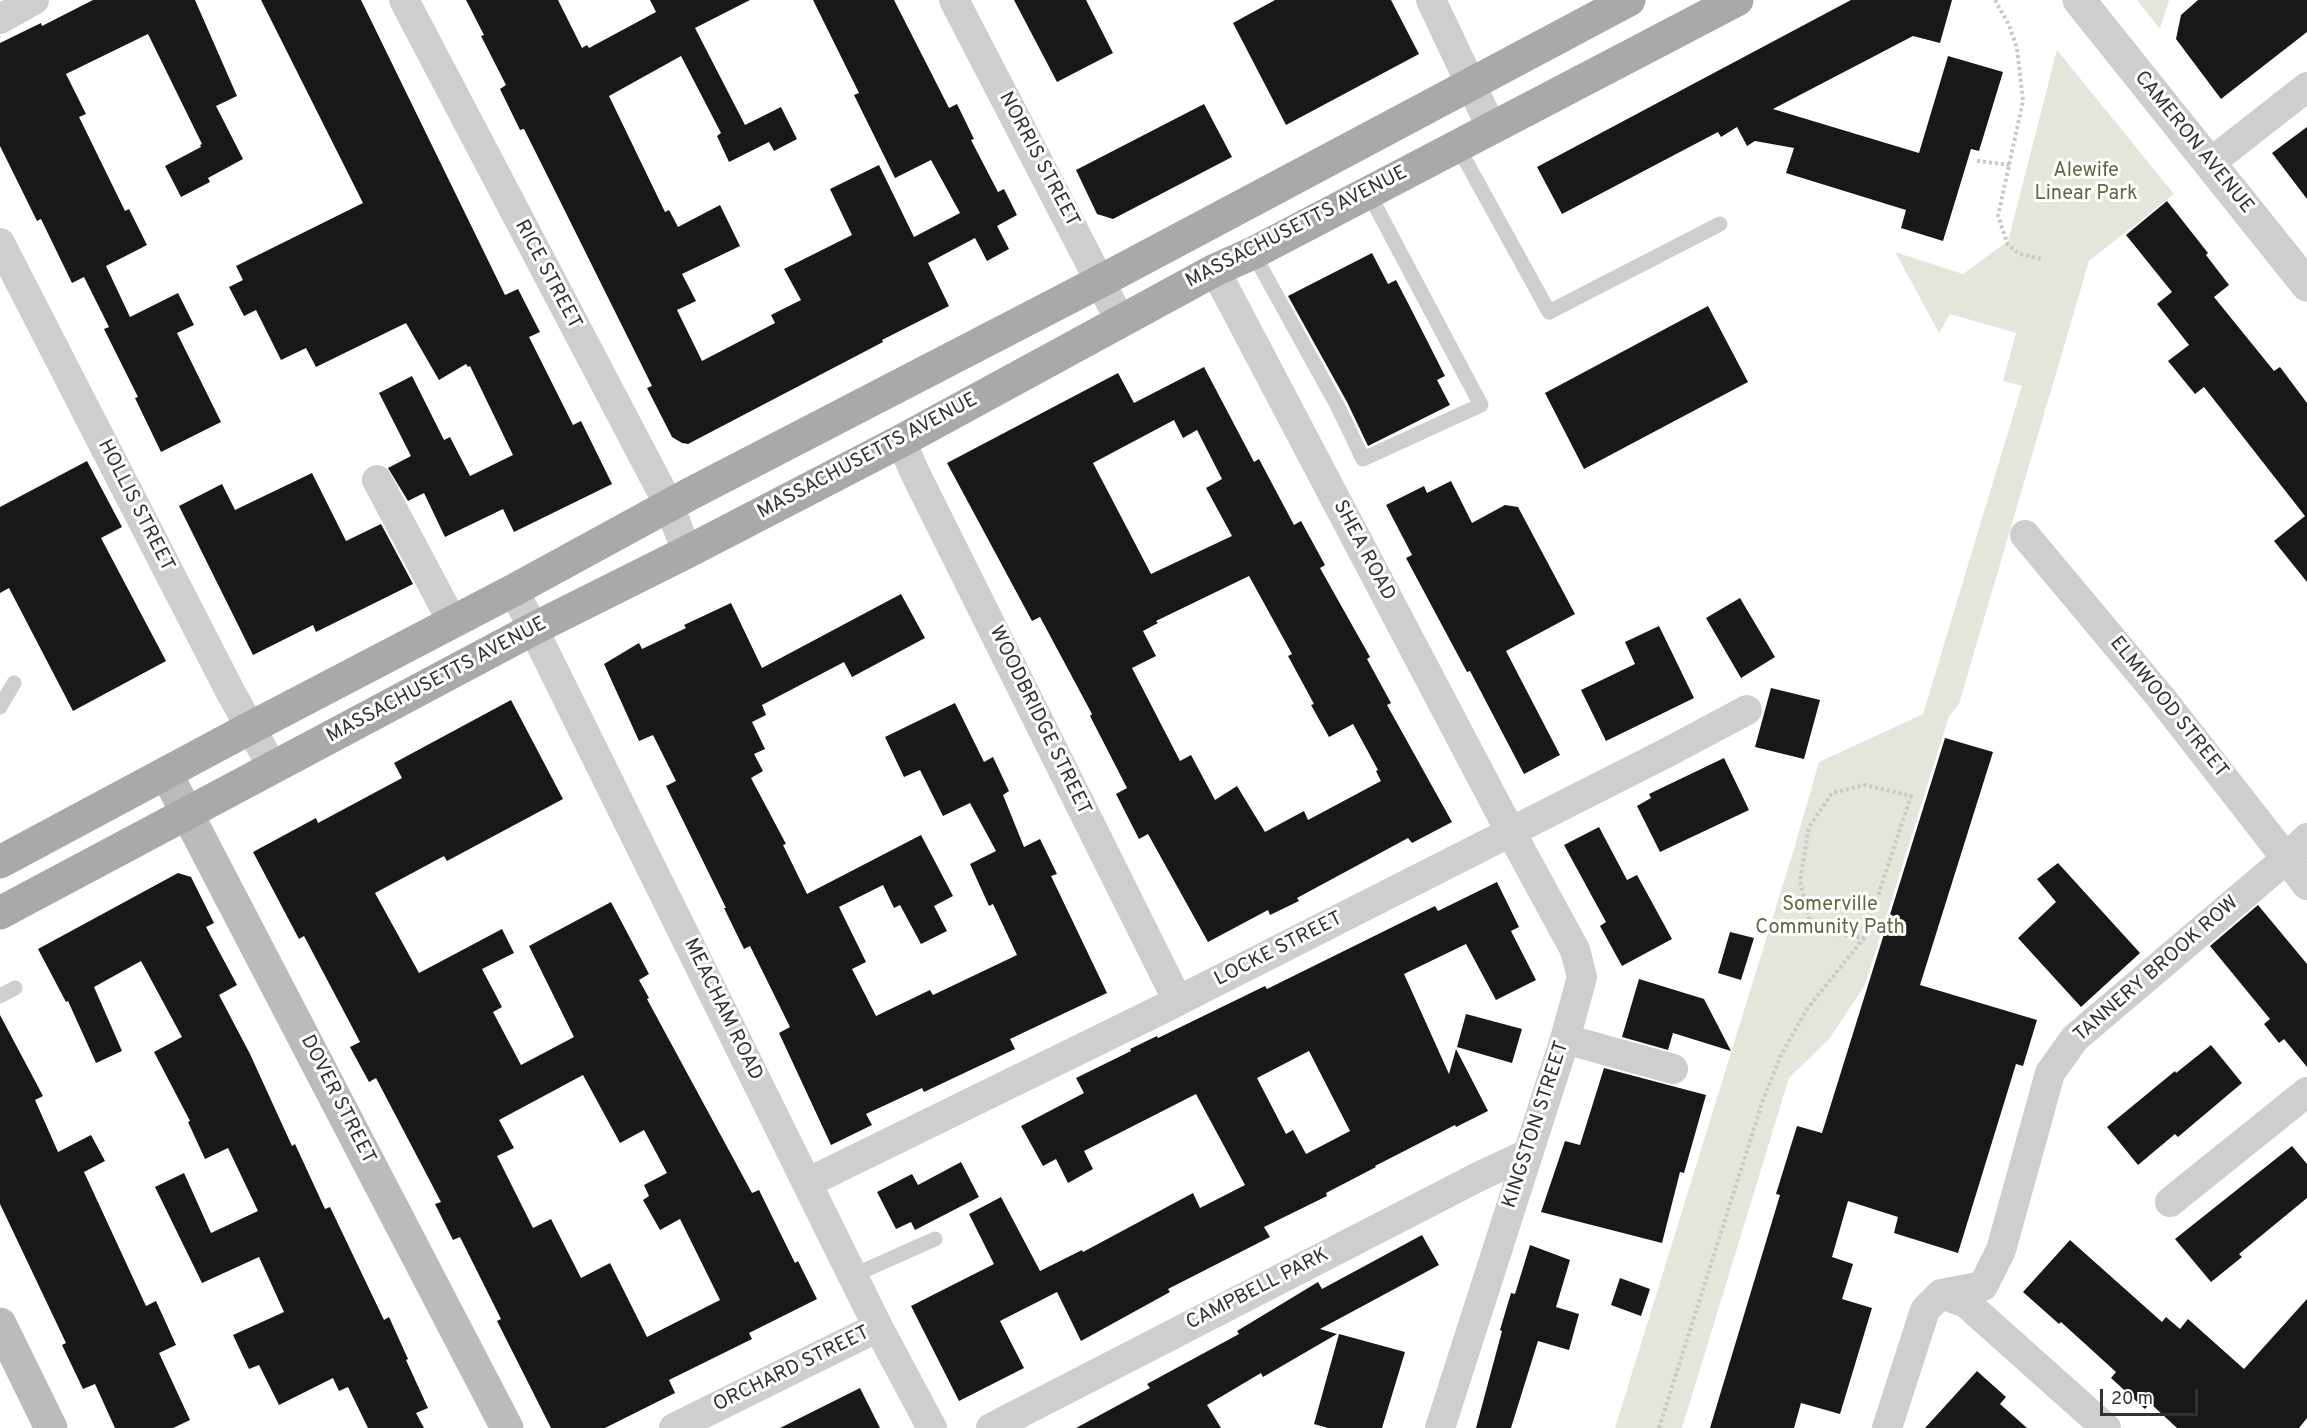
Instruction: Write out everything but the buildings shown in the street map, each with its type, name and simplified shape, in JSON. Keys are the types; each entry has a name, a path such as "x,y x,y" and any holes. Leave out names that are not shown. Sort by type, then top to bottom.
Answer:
{"main road":[{"path":"0,862 1629,0"},
{"name":"MASSACHUSETTS AVENUE","path":"0,913 533,629 901,441 1215,270 1253,253 1737,0"},
{"name":"DOVER STREET","path":"166,773 189,813 507,1428"},
{"path":"0,1324 51,1428"}],"street":[{"path":"0,19 34,0"},
{"name":"RICE STREET","path":"404,0 669,506 687,552"},
{"name":"NORRIS STREET","path":"954,0 1121,322"},
{"path":"1431,0 1491,127"},
{"name":"CAMERON AVENUE","path":"2079,0 2307,285"},
{"path":"2210,163 2307,87"},
{"name":"HOLLIS STREET","path":"0,243 250,728 273,768"},
{"name":"SHEA ROAD","path":"1215,270 1511,832"},
{"name":"WOODBRIDGE STREET","path":"901,441 1178,1001"},
{"path":"377,480 452,621"},
{"name":"ELMWOOD STREET","path":"2025,535 2162,699 2307,885"},
{"name":"MEACHAM ROAD","path":"514,590 878,1327 932,1428"},
{"name":"LOCKE STREET","path":"807,1183 1178,1001 1747,710"},
{"name":"KINGSTON STREET","path":"1440,1428 1565,1039 1582,977 1575,950 1511,832"},
{"name":"TANNERY BROOK ROW","path":"1941,1294 1983,1286 2001,1250 2050,1073 2075,1038 2286,859 2307,838"},
{"path":"1565,1039 1673,1069"},
{"path":"2170,1202 2307,1092"},
{"name":"CAMPBELL PARK","path":"991,1428 1478,1177 1527,1154"},
{"path":"1887,1428 1925,1310 1941,1294 1966,1303 2106,1428"},
{"name":"ORCHARD STREET","path":"674,1428 878,1327"}],"lane":[{"path":"1457,145 1549,312 1720,224"},
{"path":"1253,253 1338,407 1363,459 1481,405 1368,192"},
{"path":"0,706 14,683"},
{"path":"0,996 15,988"},
{"path":"854,1275 935,1239"}],"path":[{"path":"1995,0 2009,25 2017,48 2022,75 2023,101 2011,165 1998,216 2008,245 2020,254 2041,259"},
{"path":"1977,161 2011,165"},
{"path":"1659,1428 1763,1100 1781,1055 1807,1009 1864,938 1911,796 1865,786 1832,794 1809,827 1800,881 1809,918 1825,932 1864,938"}],"green space":[{"path":"2137,0 2169,0 2160,29"},
{"path":"2057,50 2174,194 2089,261 1959,704 1949,716 1865,985 1830,1038 1789,1078 1682,1428 1615,1428 1819,762 1923,714 2022,386 2003,381 2016,333 1950,314 1939,333 1895,252 1963,274 2008,241"}],"park label":[{"name":"Alewife Linear Park","path":"2086,184"},
{"name":"Somerville Community Path","path":"1830,918"}]}
